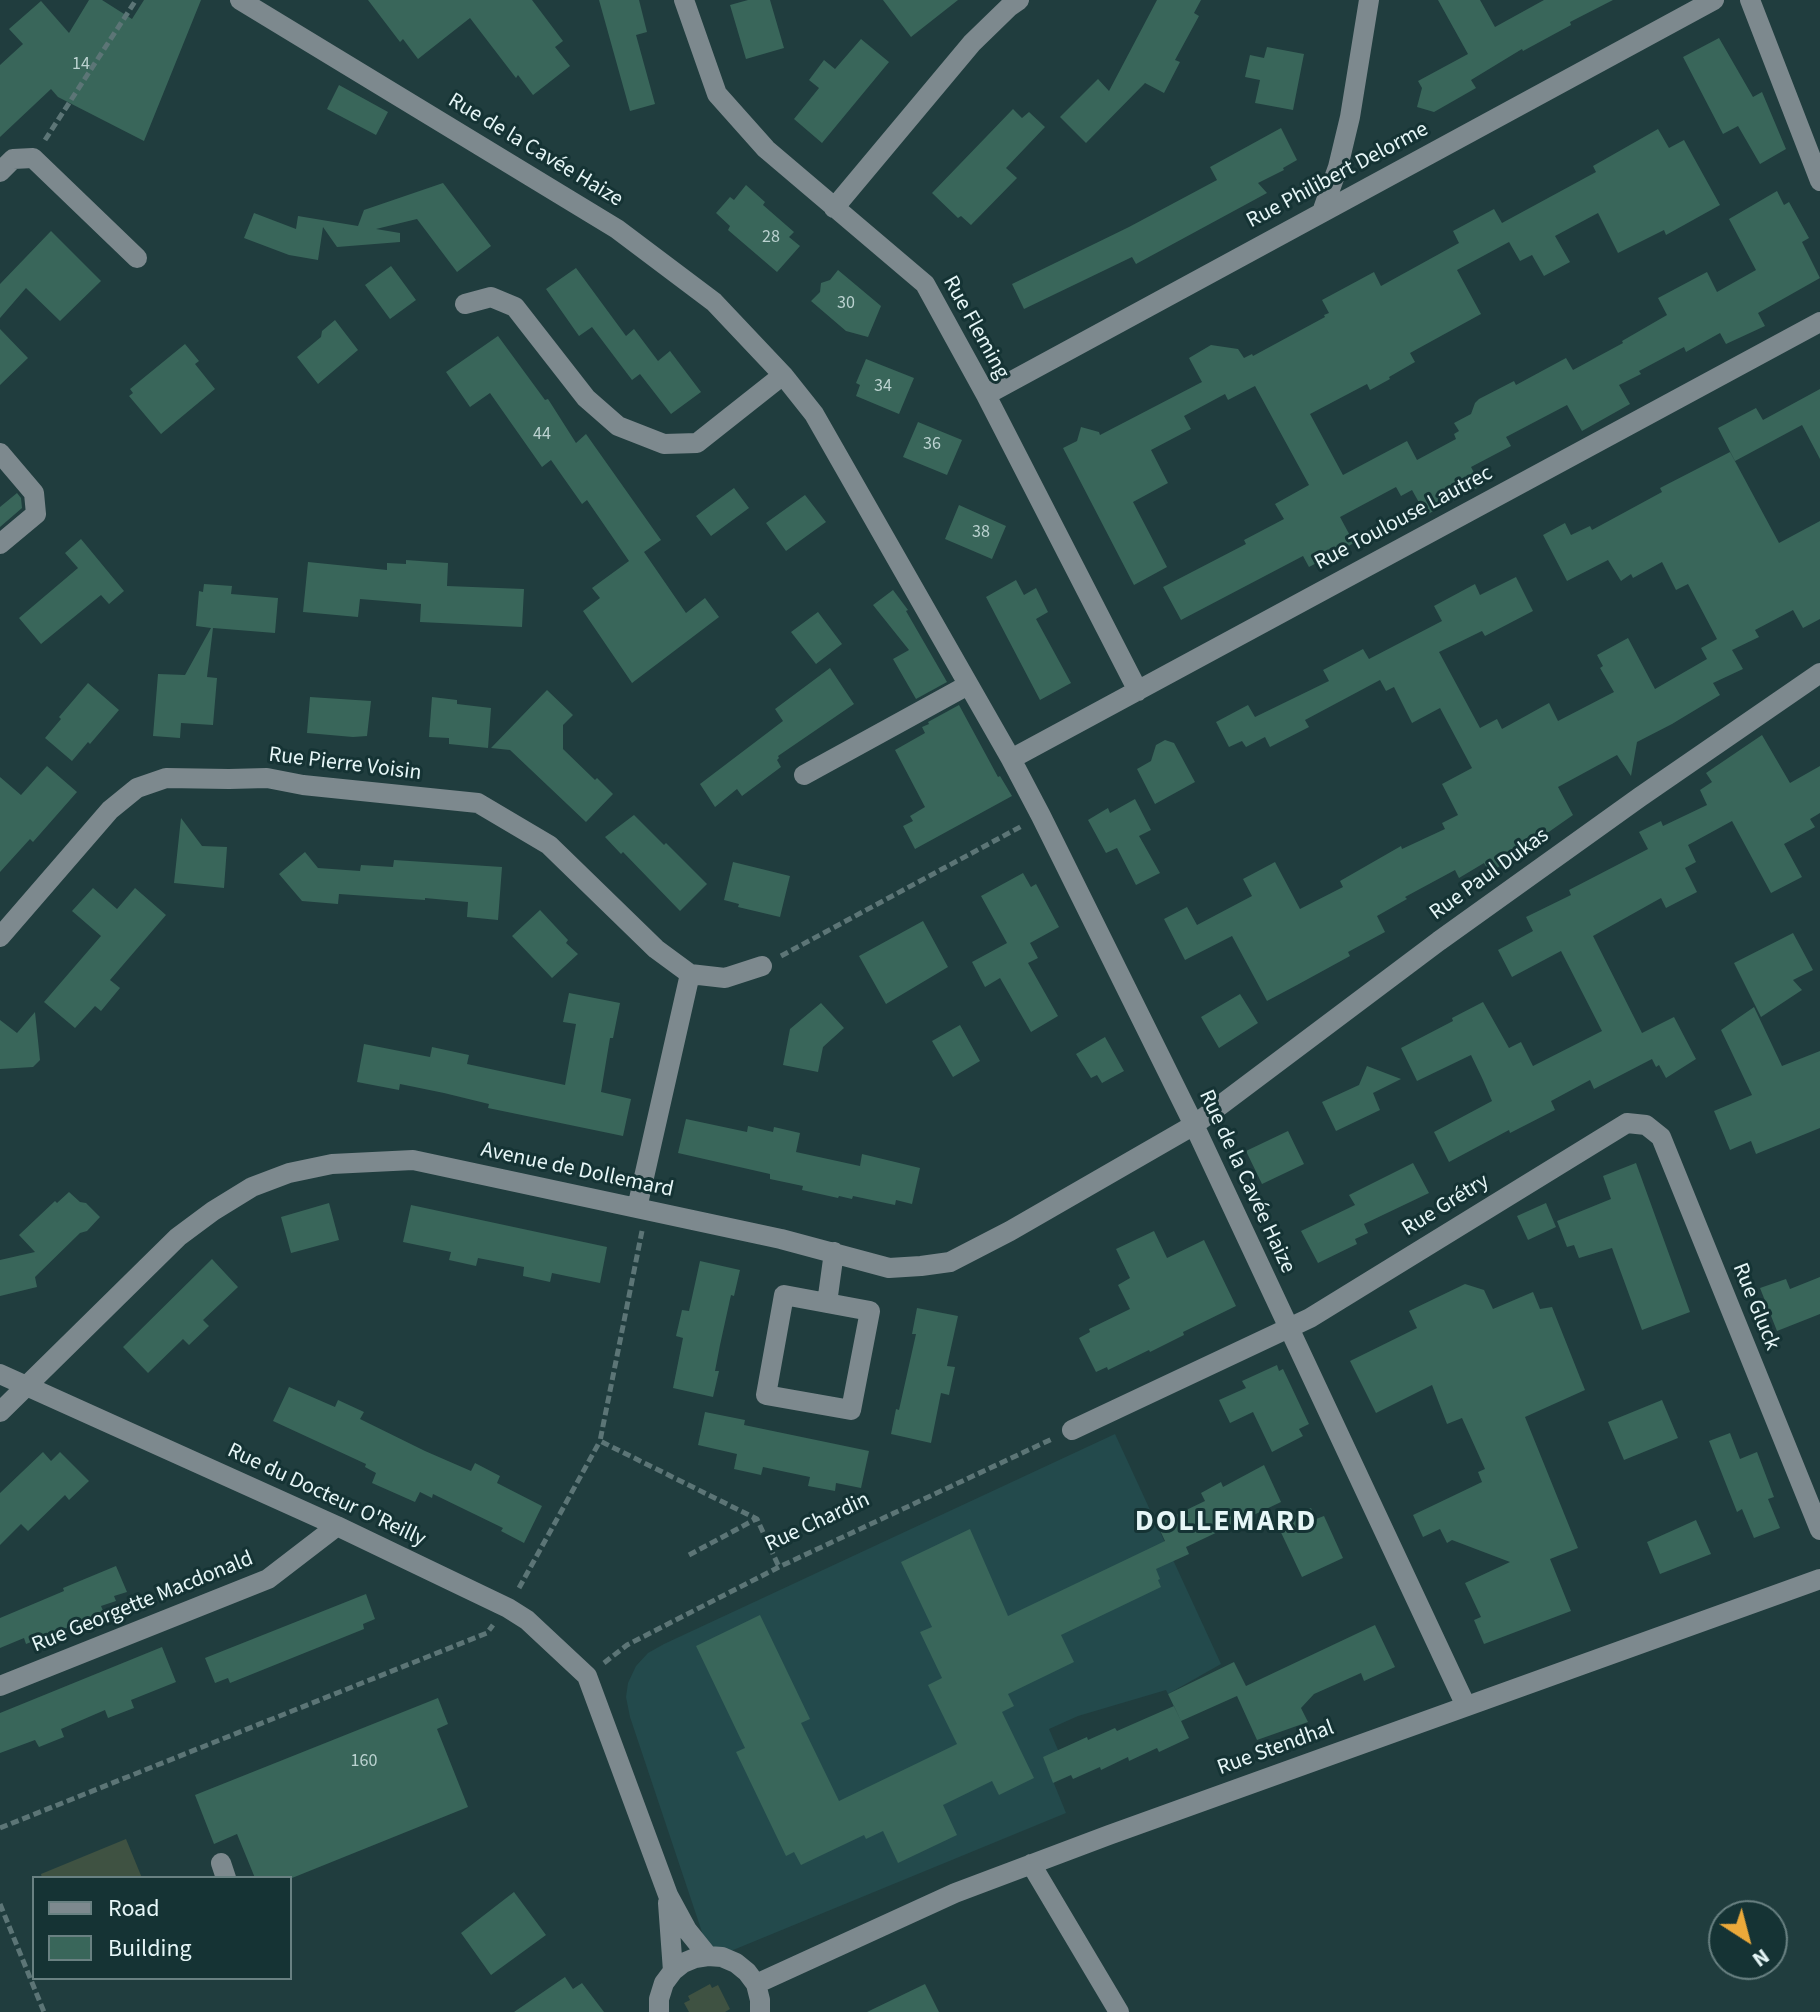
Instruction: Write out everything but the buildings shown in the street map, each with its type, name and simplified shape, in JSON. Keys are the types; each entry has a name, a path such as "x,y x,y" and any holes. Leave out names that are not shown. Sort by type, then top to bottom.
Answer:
{"street":[{"name":"Rue de la Cavée Haize","path":"240,0 617,229 714,302 783,375 814,414 1041,816 1194,1125 1466,1706"},
{"name":"Rue Fleming","path":"684,0 717,94 766,149 925,284 986,395 1138,691"},
{"path":"834,208 972,43 1019,0"},
{"path":"1322,212 1347,129 1369,0"},
{"name":"Rue Philibert Delorme","path":"986,395 1714,0"},
{"path":"1750,0 1820,181"},
{"path":"0,172 13,159 33,158 137,258"},
{"path":"465,304 491,297 515,307 586,398 618,426 664,444 697,443 783,375"},
{"name":"Rue Toulouse Lautrec","path":"1011,759 1820,322"},
{"path":"0,453 34,493 36,514 0,544"},
{"name":"Rue Paul Dukas","path":"1194,1125 1439,941 1820,673"},
{"path":"804,775 968,685"},
{"name":"Rue Pierre Voisin","path":"0,937 110,810 137,788 166,778 267,778 303,785 478,803 549,845 656,949 690,974"},
{"path":"641,1209 690,974 725,978 762,966"},
{"name":"Rue Grétry","path":"1289,1328 1324,1310 1627,1123"},
{"name":"Rue Gluck","path":"1627,1123 1646,1125 1661,1137 1820,1530"},
{"name":"Avenue de Dollemard","path":"0,1412 178,1237 252,1187 289,1173 332,1164 413,1160 834,1252 889,1268 950,1262 1194,1125"},
{"path":"827,1303 834,1252"},
{"path":"784,1295 827,1303 870,1311 851,1410 766,1395 784,1295"},
{"path":"1072,1430 1289,1328"},
{"path":"0,1374 28,1385"},
{"name":"Rue du Docteur O'Reilly","path":"28,1385 508,1608 527,1620 587,1676"},
{"name":"Rue Georgette Macdonald","path":"0,1686 268,1579 337,1526"},
{"name":"Rue Stendhal","path":"756,1984 955,1893 1031,1864 1820,1579"},
{"path":"587,1676 668,1895 687,1930 708,1956"},
{"path":"1031,1864 1119,2012"},
{"path":"668,1895 673,1971"},
{"path":"659,2012 664,1983 673,1971 683,1963 708,1956 722,1957 747,1972 756,1984 760,2012"}],"path":[{"path":"33,158 136,0"},
{"path":"762,966 1041,816"},
{"path":"0,1828 487,1633 508,1608 600,1441 641,1209"},
{"name":"Rue Chardin","path":"587,1676 627,1645 779,1567 1072,1430"},
{"path":"600,1441 757,1519 779,1567"},
{"path":"689,1555 757,1519"},
{"path":"0,1904 44,2012"}],"shaded area":[{"path":"1115,1434 1221,1664 1168,1694 1166,1690 1078,1716 1049,1729 1061,1757 1046,1764 1066,1813 721,1955 708,1950 630,1717 626,1697 636,1666 648,1653 664,1644"}],"green space":[{"path":"126,1839 141,1876 42,1876"},
{"path":"710,1984 712,1988 718,1985 730,2009 725,2012 689,2012 684,2003 690,2000 688,1996"}],"district":[{"name":"DOLLEMARD","path":"1226,1523"}]}
